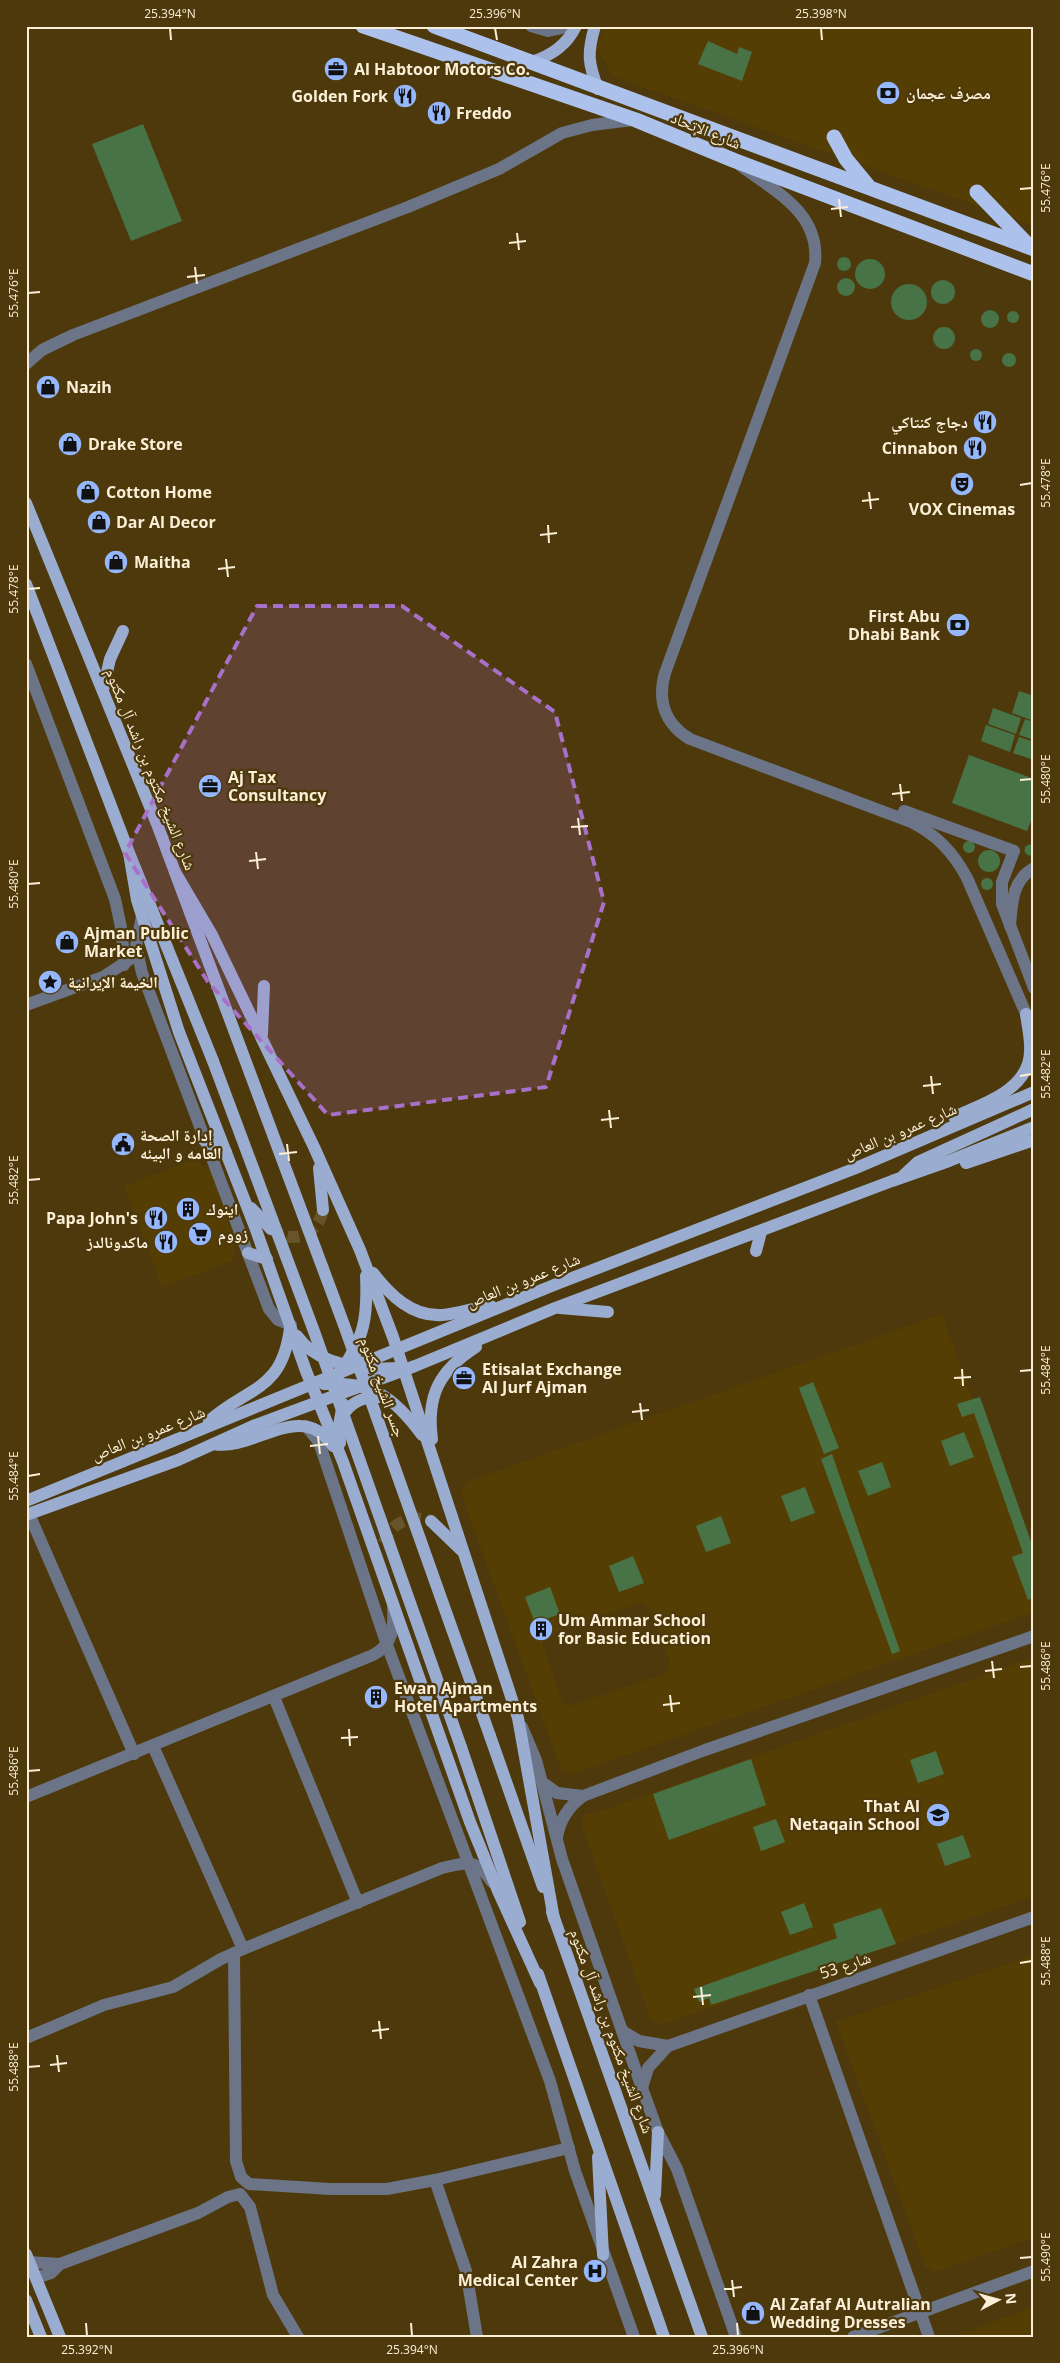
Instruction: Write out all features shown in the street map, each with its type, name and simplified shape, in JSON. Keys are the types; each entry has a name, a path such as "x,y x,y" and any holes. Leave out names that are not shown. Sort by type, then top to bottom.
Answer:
{"highway":[{"name":"شارع الإتحاد","path":"363,26 636,120 733,160 1034,274"},
{"name":"شارع الإتحاد","path":"434,26 598,89 1032,249"},
{"path":"834,137 846,160 870,188"},
{"path":"977,192 1032,249"}],"main road":[{"path":"531,62 545,57 563,45 576,26"},
{"path":"596,26 588,54 591,73 598,89"},
{"name":"شارع الشيخ مكتوم بن راشد آل مكتوم","path":"26,503 175,872 241,1049"},
{"path":"26,584 129,853 213,1061 315,1334 461,1747 540,1982 664,2337"},
{"path":"103,690 110,659 123,631"},
{"path":"129,853 133,885 177,1025 243,1195 312,1385 343,1462 444,1753 498,1891 540,1982"},
{"path":"175,872 204,919 314,1147 365,1263 404,1362 428,1443 518,1718 554,1919"},
{"path":"262,1037 264,986"},
{"path":"937,1133 951,1118 1012,1088 1020,1079 1028,1063 1030,1048 1026,1014"},
{"name":"جسر الشيخ مكتوم","path":"241,1049 344,1325 490,1736"},
{"name":"شارع عمرو بن العاص","path":"506,1305 785,1196 1034,1092"},
{"path":"902,1178 918,1162 1034,1109"},
{"name":"شارع عمرو بن العاص","path":"28,1515 172,1463 253,1426 319,1403 404,1362 503,1329 949,1161 1034,1127"},
{"path":"204,1140 226,1152"},
{"path":"949,1161 966,1163 1034,1140"},
{"path":"314,1147 321,1178 323,1210"},
{"path":"243,1195 271,1229"},
{"path":"756,1252 761,1232"},
{"path":"248,1253 267,1259"},
{"path":"365,1263 396,1298 422,1312 441,1315 488,1306 506,1305"},
{"path":"319,1403 343,1372 358,1344 366,1320 365,1263"},
{"path":"343,1372 404,1362 495,1317 506,1305"},
{"path":"555,1308 608,1312"},
{"path":"291,1325 298,1338 314,1353 333,1362 354,1386 390,1400 407,1416 428,1443"},
{"path":"204,1427 220,1412 256,1391 269,1378 286,1351 291,1325"},
{"path":"434,1459 431,1409 438,1385 458,1359 503,1329"},
{"name":"شارع عمرو بن العاص","path":"26,1501 343,1372 404,1362"},
{"path":"343,1462 338,1425 342,1406 354,1386 372,1368"},
{"path":"338,1425 347,1409 354,1402 372,1397 390,1400"},
{"path":"211,1444 233,1444 291,1426 306,1426 325,1436 343,1462"},
{"path":"431,1521 464,1553"},
{"path":"381,1570 384,1545"},
{"name":"شارع الشيخ مكتوم بن راشد آل مكتوم","path":"490,1736 702,2337"},
{"path":"655,2200 658,2132"},
{"path":"598,2145 603,2255"},
{"path":"30,2267 60,2337"},
{"path":"26,2300 41,2337"},
{"path":"31,2313 45,2319 52,2337"}],"street":[{"path":"531,26 548,31 572,26"},
{"path":"26,364 42,350 73,335 399,210 499,169 562,133 592,125 636,120"},
{"path":"733,160 802,215 814,238 815,263 665,673 661,698 664,711 678,732 690,740 873,807 926,829 939,839 959,863 1034,1033"},
{"path":"26,664 114,899 122,932 124,965"},
{"path":"873,807 891,807 1014,851 1004,877 1001,893 1004,915 1034,988"},
{"path":"1010,930 1012,899 1016,886 1022,877 1034,868"},
{"path":"142,916 137,937 136,954 142,974 271,1314 278,1320 291,1325"},
{"path":"26,1005 103,977 124,965 136,954"},
{"path":"306,1426 318,1442 387,1645 550,2081 603,2255 634,2337"},
{"path":"28,1515 134,1754"},
{"path":"26,1797 274,1698 373,1655 387,1645 393,1631 393,1605"},
{"path":"543,1783 557,1793 575,1797 584,1796 705,1750 1034,1636"},
{"path":"373,1655 385,1657 394,1663"},
{"path":"274,1698 358,1903"},
{"path":"518,1718 532,1750 543,1783 557,1839 642,2088 658,2132 677,2169 736,2337"},
{"path":"153,1746 238,1951 236,2161 238,2172 246,2181 260,2186 360,2190 393,2188 435,2180 569,2148"},
{"path":"557,1839 558,1829 568,1810 584,1796"},
{"path":"26,2038 115,2001 173,1987 238,1951 442,1868 449,1864 457,1852 459,1838"},
{"path":"442,1868 467,1862 481,1867 498,1891"},
{"name":"شارع 53","path":"642,2088 648,2068 668,2046 1034,1917"},
{"path":"809,1995 929,2337"},
{"path":"622,2031 649,2044 668,2046"},
{"path":"435,2180 466,2271 477,2337"},
{"path":"240,2194 246,2181"},
{"path":"30,2267 60,2264 198,2213 228,2197 240,2194"},
{"path":"240,2194 250,2207 273,2295 298,2337"},
{"path":"30,2267 51,2273 60,2264"},
{"path":"853,2337 1034,2271"}],"highlighted area":[{"path":"257,606 402,606 555,712 604,902 546,1087 328,1115 208,982 125,853"}],"shaded area":[{"path":"604,26 1034,26 1034,226 612,76 597,47"},
{"name":"اينوك","path":"194,1160 211,1171 236,1239 232,1261 162,1287 124,1186"},
{"path":"942,1314 1034,1572 1034,1612 572,1774 561,1769 461,1494 466,1482","holes":["640,1603 650,1608 670,1663 664,1674 570,1706 562,1702 543,1645 546,1635"]},
{"path":"1034,1657 1034,1896 660,2025 651,2020 581,1824 585,1814 601,1811"},
{"path":"1034,1955 1034,2237 935,2272 925,2266 836,2022"},
{"path":"1034,2307 1034,2337 952,2337"}],"green space":[{"path":"708,41 737,54 739,47 752,52 742,81 698,64"},
{"path":"143,124 182,221 131,241 92,144"},
{"path":"841,257 847,257 851,264 847,271 841,271 837,267 837,261"},
{"path":"870,259 876,260 884,268 884,280 876,288 870,289 864,288 856,280 855,274 856,268 864,260"},
{"path":"846,278 852,281 855,287 852,293 846,296 840,293 837,287 840,281"},
{"path":"943,280 952,283 955,292 952,301 943,304 934,301 931,292 934,283"},
{"path":"909,284 916,285 922,289 926,295 926,309 922,315 916,319 909,320 902,319 896,315 892,309 891,302 892,295 896,289 902,285"},
{"path":"990,310 996,313 999,319 996,325 990,328 984,325 981,319 984,313"},
{"path":"1011,311 1015,311 1019,317 1015,323 1011,323 1007,319 1007,315"},
{"path":"944,327 952,330 955,338 952,346 944,349 936,346 933,338 936,330"},
{"path":"974,349 978,349 982,355 978,361 974,361 970,357 970,353"},
{"path":"1009,353 1014,355 1016,360 1014,365 1009,367 1004,365 1002,360 1004,355"},
{"path":"1019,691 1034,696 1034,721 1012,713"},
{"path":"993,708 1021,718 1016,734 988,724"},
{"path":"1025,719 1034,722 1034,740 1019,735"},
{"path":"986,725 1015,735 1010,752 981,741"},
{"path":"1019,737 1034,742 1034,760 1013,753"},
{"path":"969,755 1034,779 1034,813 1027,831 952,803"},
{"path":"967,841 971,841 975,847 971,853 967,853 963,849 963,845"},
{"path":"1030,844 1036,850 1030,856 1024,850"},
{"path":"989,850 997,853 1000,861 997,869 989,872 981,869 978,861 981,853"},
{"path":"985,878 989,878 993,884 989,890 985,890 981,886 981,882"},
{"path":"813,1382 839,1448 824,1454 799,1388"},
{"path":"980,1397 1034,1550 1034,1597 1028,1600 1012,1557 1023,1553 974,1413 962,1417 957,1404"},
{"path":"964,1432 974,1457 950,1466 941,1441"},
{"path":"832,1454 900,1651 892,1654 821,1459"},
{"path":"882,1462 891,1487 868,1496 858,1471"},
{"path":"805,1487 815,1513 791,1522 781,1496"},
{"path":"721,1516 731,1543 706,1552 696,1526"},
{"path":"633,1556 644,1583 619,1592 609,1566"},
{"path":"550,1587 560,1614 535,1623 525,1597"},
{"path":"936,1751 944,1774 918,1783 910,1760"},
{"path":"751,1759 766,1805 669,1840 653,1794"},
{"path":"776,1819 785,1842 761,1851 753,1827"},
{"path":"963,1835 971,1857 945,1866 937,1844"},
{"path":"804,1903 813,1927 790,1935 781,1912"},
{"path":"881,1908 896,1944 711,2005 709,1998 699,2002 694,1989 837,1938 833,1924"}],"tunnel":[{"path":"271,1229 279,1234 288,1236 296,1237 303,1235 310,1232 315,1226 323,1210"},
{"path":"384,1543 391,1530 403,1521 409,1519 431,1521"}],"place":[{"name":"Al Habtoor Motors Co.","path":"336,69"},
{"name":"مصرف عجمان","path":"888,93"},
{"name":"Golden Fork","path":"405,96"},
{"name":"Freddo","path":"439,113"},
{"name":"Nazih","path":"48,387"},
{"name":"دجاج كنتاكي","path":"985,422"},
{"name":"Drake Store","path":"70,444"},
{"name":"Cinnabon","path":"975,448"},
{"name":"VOX Cinemas","path":"962,484"},
{"name":"Cotton Home","path":"88,492"},
{"name":"Dar Al Decor","path":"99,522"},
{"name":"Maitha","path":"116,562"},
{"name":"First Abu Dhabi Bank","path":"958,625"},
{"name":"Aj Tax Consultancy","path":"210,786"},
{"name":"Ajman Public Market","path":"67,942"},
{"name":"الخيمة الإيرانية","path":"50,982"},
{"name":"إدارة الصحة العامه و البيئه","path":"123,1144"},
{"name":"اينوك","path":"188,1209"},
{"name":"Papa John's","path":"156,1218"},
{"name":"زووم","path":"200,1234"},
{"name":"ماكدونالدز","path":"166,1242"},
{"name":"Etisalat Exchange Al Jurf Ajman","path":"464,1378"},
{"name":"Um Ammar School for Basic Education","path":"541,1629"},
{"name":"Ewan Ajman Hotel Apartments","path":"376,1697"},
{"name":"That Al Netaqain School","path":"938,1815"},
{"name":"Al Zahra Medical Center","path":"595,2271"},
{"name":"Al Zafaf Al Autralian Wedding Dresses","path":"753,2313"}]}
